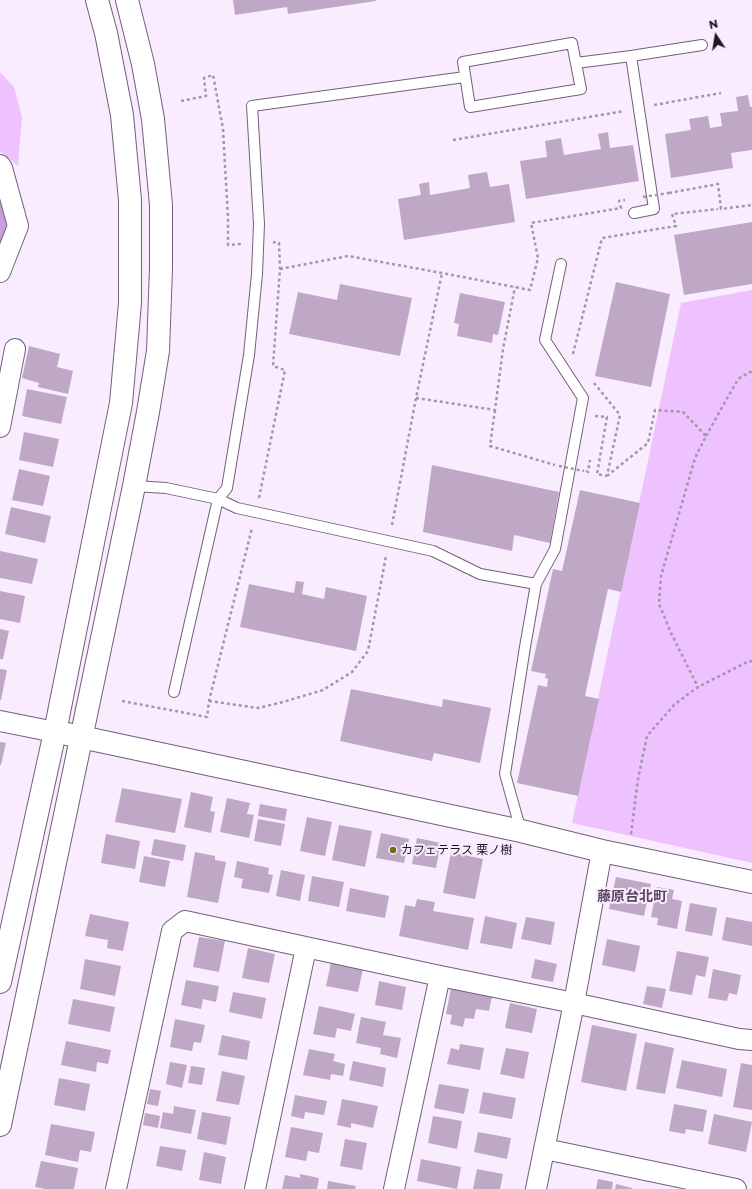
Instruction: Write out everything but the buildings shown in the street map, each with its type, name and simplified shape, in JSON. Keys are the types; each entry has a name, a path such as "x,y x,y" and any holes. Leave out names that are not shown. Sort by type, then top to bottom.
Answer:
{"street":[{"path":"0,982 55,732 121,403 130,303 130,200 122,115 106,33 97,0"},
{"path":"0,1125 134,486 158,351 161,268 161,205 153,119 143,64 127,0"},
{"path":"0,165 18,226 0,272"},
{"path":"0,427 15,349"},
{"path":"0,721 82,737 520,831 602,851 752,882"},
{"path":"536,1189 574,1003 602,851"},
{"path":"116,1189 172,931 185,921 306,948 574,1003 739,1039 752,1040"},
{"path":"255,1189 306,948"},
{"path":"394,1189 440,976"},
{"path":"545,1149 736,1189"}],"lane":[{"path":"572,44 581,89 470,107 465,77 462,62 572,44"},
{"path":"576,63 702,45"},
{"path":"631,56 654,209 634,213"},
{"path":"174,692 218,499 228,488 249,354 257,274 258,224 252,106 465,77"},
{"path":"520,831 505,774 524,647 536,584 555,549 583,398 545,340 561,264"},
{"path":"134,486 166,488 218,499 237,508 433,551 480,574 536,584"}],"path":[{"path":"181,101 206,96 204,78"},
{"path":"453,140 639,109 721,93"},
{"path":"637,198 718,184 721,209 752,205"},
{"path":"280,269 348,256 530,290 538,258 531,223 621,208 619,201 631,199"},
{"path":"573,357 602,238 676,226 672,214 718,209"},
{"path":"515,287 503,349 490,446 559,466 584,471"},
{"path":"698,687 672,635 659,604 661,576 695,458 738,378 752,371"},
{"path":"592,380 620,415 607,476"},
{"path":"416,398 495,410"},
{"path":"607,476 648,443 655,410 683,412 706,436"},
{"path":"595,420 595,416 607,417 598,474 607,476"},
{"path":"631,835 638,779 646,736 675,704 698,687 745,663 752,661"}],"shaded area":[{"path":"0,72 14,87 22,117 18,166 0,151"},
{"path":"0,193 8,224 0,249"},
{"path":"752,290 752,863 572,823 681,303"}],"place":[{"name":"カフェテラス 栗ノ樹","path":"393,850"}],"district":[{"name":"藤原台北町","path":"632,897"}]}
